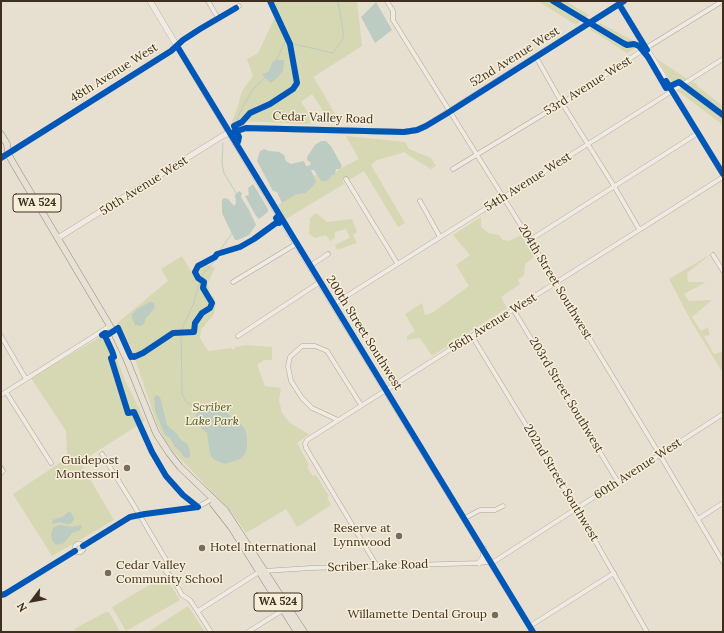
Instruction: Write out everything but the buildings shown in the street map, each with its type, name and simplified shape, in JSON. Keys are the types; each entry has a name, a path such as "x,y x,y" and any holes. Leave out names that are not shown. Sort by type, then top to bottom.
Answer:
{"main road":[{"path":"1,134 7,144 8,154"},
{"name":"WA 524","path":"1,148 8,154 110,326 126,358 156,433 180,467 204,489 210,500 223,515 261,571 297,632"},
{"path":"204,489 223,508 234,523 261,571 304,632"},
{"path":"210,500 213,500 223,508"},
{"path":"283,610 291,613"}],"street":[{"name":"200th Street Southwest","path":"150,1 296,244 484,548 534,632"},
{"path":"208,1 218,18"},
{"path":"620,2 723,176"},
{"name":"52nd Avenue West","path":"417,130 451,111 620,2"},
{"name":"53rd Avenue West","path":"453,169 562,103 646,48 723,2"},
{"name":"204th Street Southwest","path":"388,3 393,11 393,20 530,240 723,562"},
{"name":"48th Avenue West","path":"1,158 170,51 183,40 239,6"},
{"path":"536,57 562,103 639,229"},
{"name":"54th Avenue West","path":"334,304 723,59"},
{"name":"Cedar Valley Road","path":"229,133 246,128 404,132 417,130"},
{"name":"50th Avenue West","path":"58,238 229,133"},
{"path":"530,240 698,133"},
{"name":"56th Avenue West","path":"377,566 306,448 305,444 307,440 723,176"},
{"path":"346,180 397,263"},
{"path":"420,201 440,237"},
{"path":"233,282 296,244"},
{"path":"310,266 328,254"},
{"path":"713,254 723,271"},
{"path":"238,336 320,282"},
{"name":"203rd Street Southwest","path":"513,309 618,482"},
{"path":"1,395 110,326"},
{"path":"1,336 26,379"},
{"name":"202nd Street Southwest","path":"472,336 577,509 648,632"},
{"path":"338,420 312,408 302,398 291,381 288,366 290,357 302,346 314,346 327,351 361,405"},
{"path":"6,392 51,463"},
{"name":"60th Avenue West","path":"492,562 577,509 723,414"},
{"path":"102,454 168,563 169,569 166,572 172,577 182,595 190,600 211,632"},
{"path":"83,546 125,520 139,515 198,508 210,500"},
{"path":"698,519 723,504"},
{"path":"465,518 480,510 495,510 503,506"},
{"path":"479,563 483,558 484,548"},
{"name":"Scriber Lake Road","path":"261,571 492,562"},
{"path":"1,595 50,566"},
{"path":"198,611 261,571"},
{"path":"530,626 614,573"},
{"path":"248,632 283,610"}],"green space":[{"path":"268,1 357,1 362,46 313,76 341,124 331,123 312,94 301,102 309,114 310,124 241,121 231,124 242,91 253,76 247,59 258,53 275,17"},
{"path":"538,1 566,1 589,15 576,25"},
{"path":"600,23 636,42 639,46 627,53 589,29"},
{"path":"656,58 687,79 674,86"},
{"path":"694,82 723,106 723,125 678,91"},
{"path":"346,136 405,142 409,149 431,158 436,166 431,169 405,152 377,160 371,165 405,223 398,227 364,171 351,179 342,179 344,184 286,219 278,205 295,195 306,193 316,181 313,176 317,175 321,181 335,175 336,172 343,167 359,159"},
{"path":"316,213 327,222 352,219 357,232 353,235 357,243 337,250 335,245 350,238 346,229 335,232 335,238 330,241 326,235 315,238 309,234 310,218"},
{"path":"481,217 481,227 488,233 499,235 503,240 509,241 521,235 534,257 525,264 524,275 518,280 520,284 501,297 507,308 458,339 453,338 452,343 432,356 420,338 407,340 407,336 415,331 405,314 422,303 425,315 432,313 469,286 456,265 470,255 453,235"},
{"path":"711,254 687,273 688,282 706,282 684,294 689,301 712,300 692,317 701,331 708,327 710,335 704,336 714,354 723,351 723,373 691,321 669,279"},
{"name":"Scriber Lake Park","path":"182,256 191,271 204,263 215,268 208,283 210,301 213,295 216,303 214,314 201,330 200,338 208,351 232,348 233,350 236,347 246,345 272,347 272,360 264,360 257,365 265,386 281,388 279,400 282,413 290,423 309,434 297,443 309,465 307,467 313,476 316,475 329,496 327,498 331,505 297,527 286,509 246,533 232,513 172,450 164,439 157,424 131,347 117,323 168,281 161,269"},
{"path":"107,333 125,380 145,421 80,462 114,520 52,556 13,494 67,458 66,431 31,378"},
{"path":"165,576 180,600 126,631 112,607"},
{"path":"188,606 205,632 148,632"},
{"path":"106,612 109,612 120,632 77,632 74,629"}],"shaded area":[{"path":"376,2 392,30 375,43 361,17"},
{"path":"276,60 284,60 283,71 271,83 262,75 269,71 272,62"},
{"path":"321,141 326,141 331,146 342,166 340,169 336,169 335,175 332,175 327,181 321,181 314,170 311,170 316,181 314,185 306,193 295,195 282,203 277,192 273,191 257,161 260,151 264,149 279,152 284,155 286,161 291,164 304,161 306,166 309,166 311,163 307,160 307,157 315,145"},
{"path":"253,184 268,209 268,212 259,219 245,196 249,195 248,188"},
{"path":"239,191 242,193 241,197 256,225 249,235 235,240 222,213 222,200 224,198 228,199 234,206 236,203 235,195"},
{"path":"150,302 154,303 155,308 141,326 135,325 132,314 137,309"},
{"path":"156,395 160,397 167,425 187,444 190,451 190,457 187,458 183,456 175,447 170,438 165,435 155,410 154,398"},
{"path":"202,406 217,408 228,413 232,419 240,423 245,429 247,447 245,454 240,459 225,464 213,459 210,454 207,433 202,429 197,421 196,415 198,409"},
{"path":"70,511 74,518 72,523 68,524 59,522 52,524 53,520 62,517"},
{"path":"60,525 72,527 82,526 80,530 72,533 64,543 58,545 52,540 51,535 53,528"}],"waterway":[{"path":"276,61 285,42 333,53 344,37 338,1"},
{"path":"236,124 239,114 253,89 265,78"},
{"path":"223,143 222,163 224,173 236,193"},
{"path":"198,409 186,402 182,394 181,331 193,305 203,274 219,256 221,249 233,232"}],"cycle path":[{"path":"238,142 239,137 234,126 242,122 250,113 270,104 293,89 297,83 290,44 270,1"},
{"path":"553,1 623,43 627,45 634,44 639,46 648,57 666,88 679,82 723,115"},
{"path":"234,132 246,128 404,132 417,130 446,114 624,1"},
{"path":"619,4 647,50"},
{"path":"1,158 171,51 183,40 200,29 236,8"},
{"path":"177,46 533,632"},
{"path":"666,81 723,174"},
{"path":"102,335 105,333 109,334 118,328 131,357 134,357 143,353 173,333 194,332 195,323 202,313 210,308 212,303 203,288 204,282 198,278 195,272 198,266 215,257 217,254 240,247 254,239 276,223 279,223 276,218 278,216"},
{"path":"102,335 105,336 112,351 114,357 111,358 128,413 134,412 152,452 166,476 183,495 198,507"},
{"path":"83,546 130,517 198,507"},
{"path":"1,595 75,551"}],"place":[{"name":"Guidepost Montessori","path":"127,468"},
{"name":"Reserve at Lynnwood","path":"399,536"},
{"name":"Hotel International","path":"202,548"},
{"name":"Cedar Valley Community School","path":"108,573"},
{"name":"Willamette Dental Group","path":"495,615"}]}
